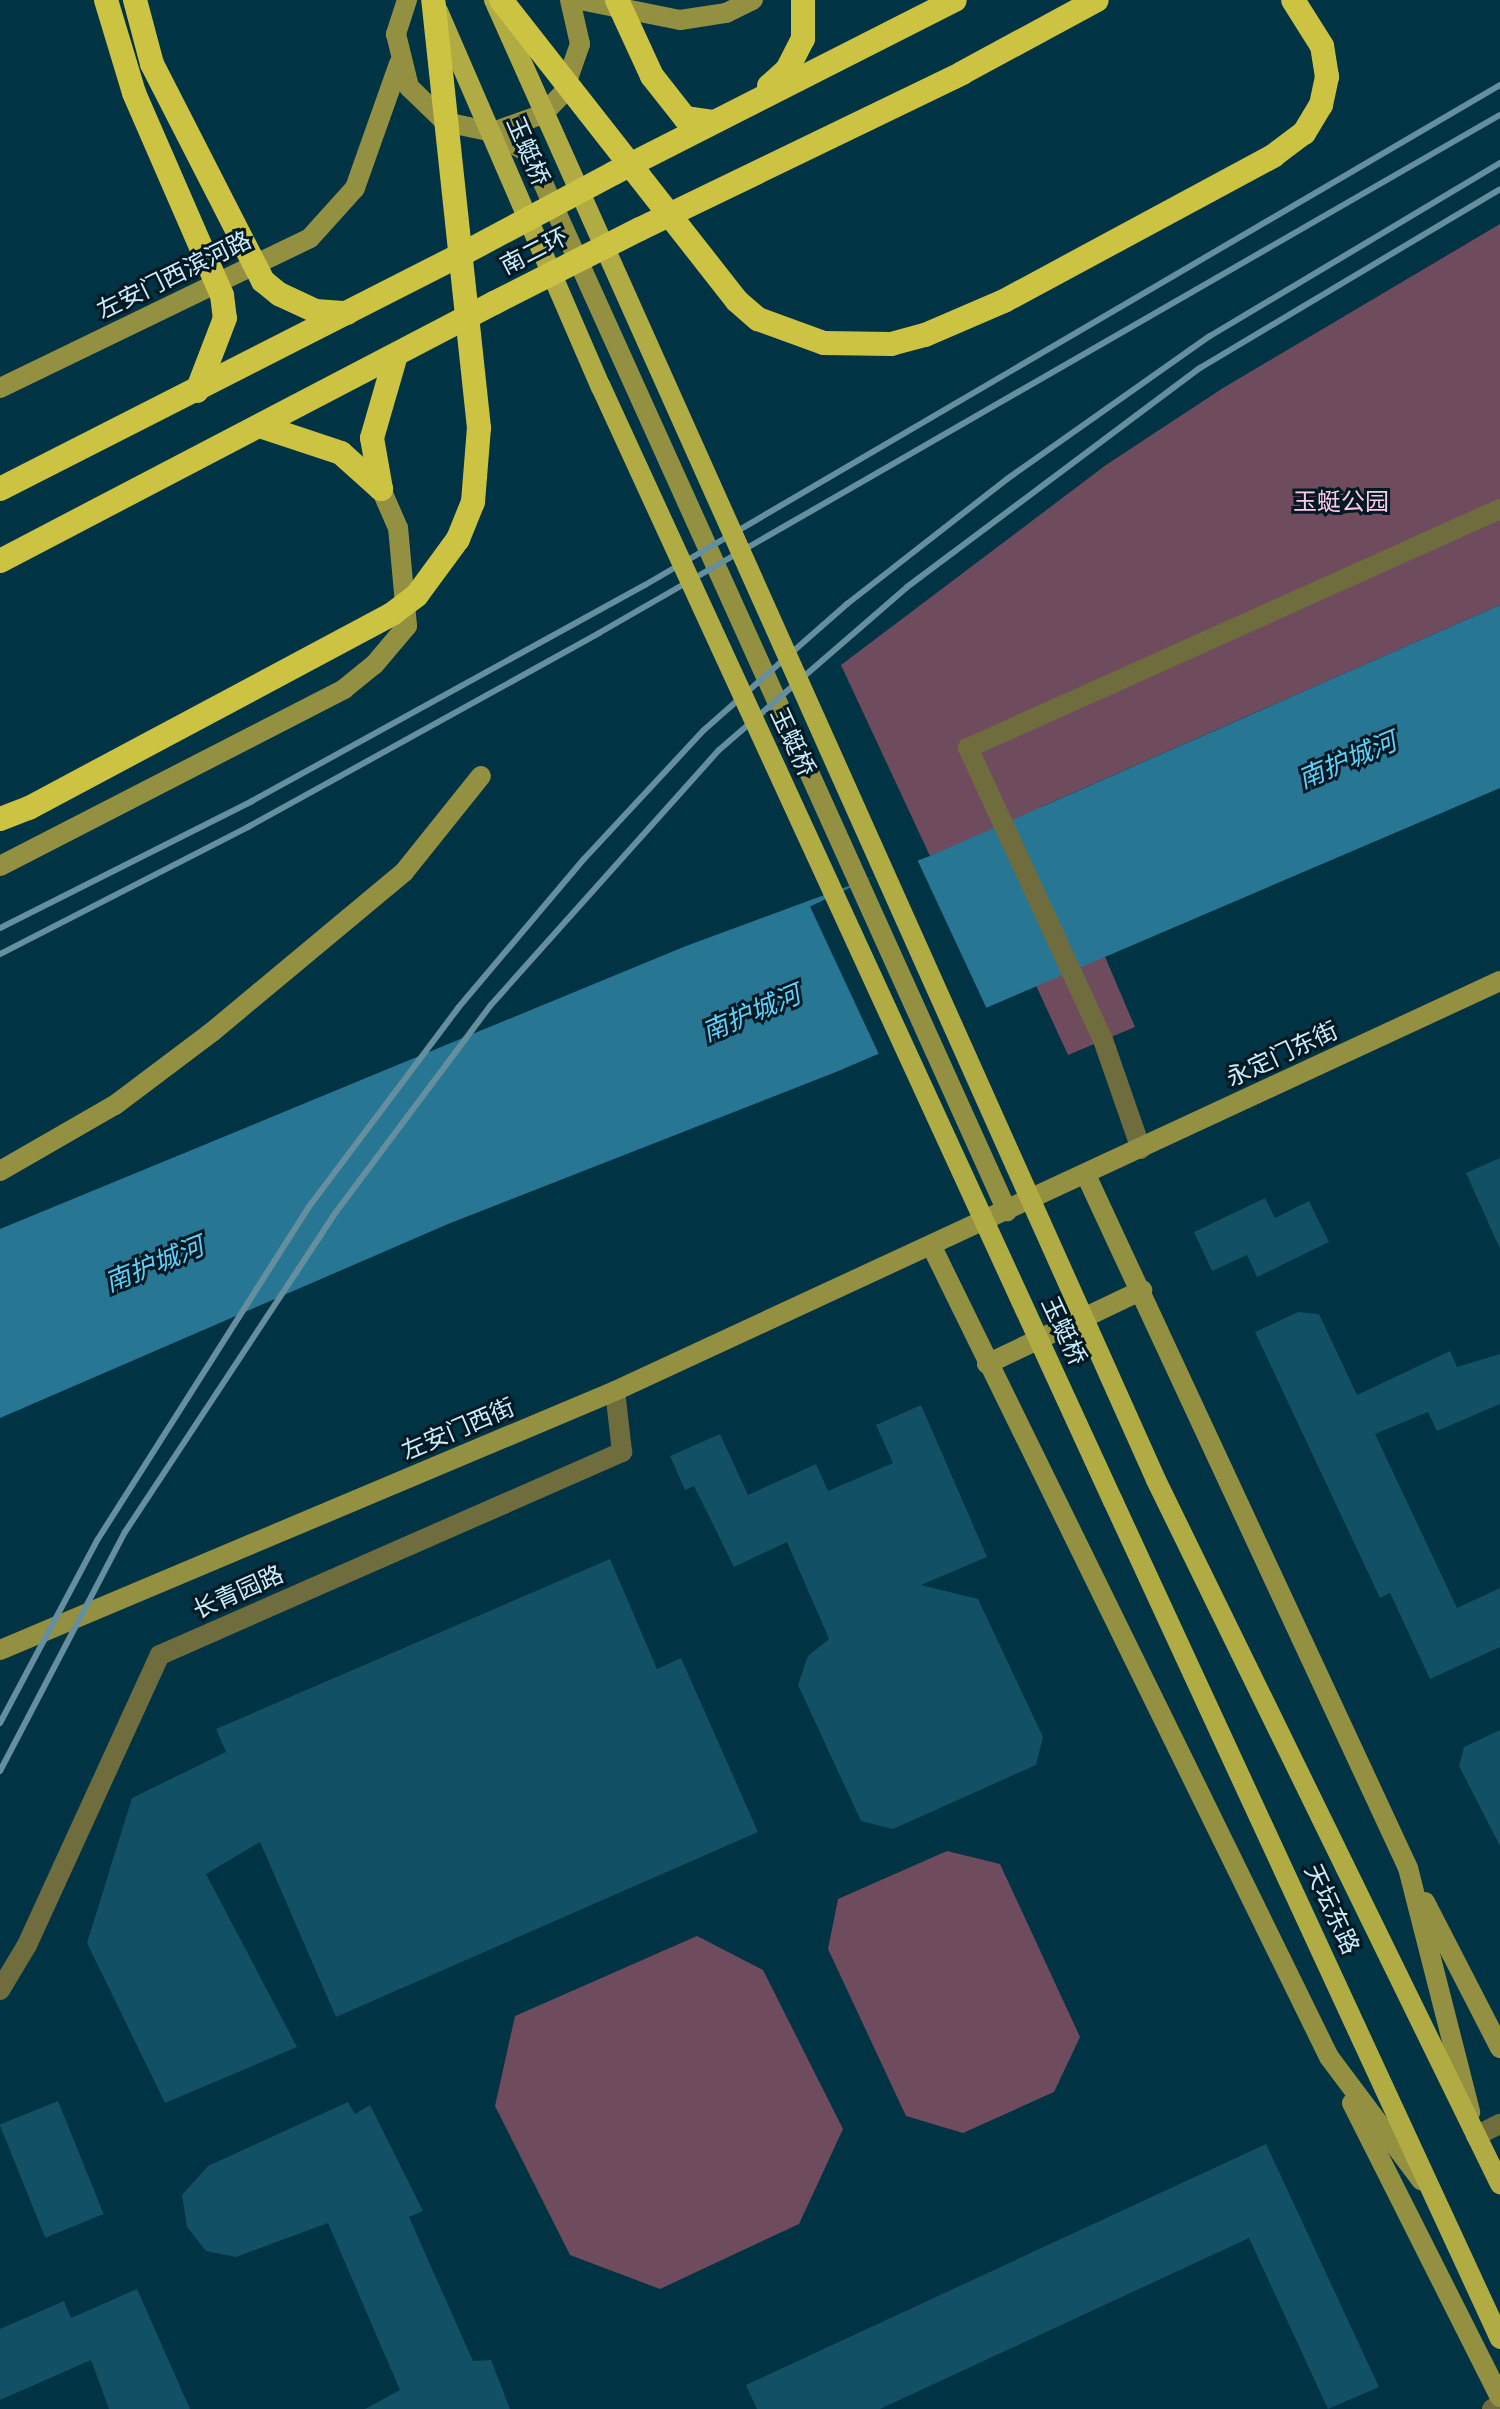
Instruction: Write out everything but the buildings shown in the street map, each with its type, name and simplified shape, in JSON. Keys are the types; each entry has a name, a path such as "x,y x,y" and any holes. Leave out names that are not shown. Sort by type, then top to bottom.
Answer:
{"highway":[{"path":"106,0 134,93 222,295 225,318 197,391"},
{"path":"135,0 152,64 263,281 279,294 315,311 350,313"},
{"path":"0,819 29,808 392,614 440,569 458,539 473,502 479,428 433,0"},
{"path":"501,0 737,301 758,319 824,343 891,344 925,335 1004,301 1273,156 1304,133 1321,105 1327,77 1322,46 1293,0"},
{"path":"617,0 652,76 667,127 657,151"},
{"path":"749,103 787,70 803,39 803,0"},
{"name":"南二环","path":"0,489 350,313 749,103 955,0"},
{"name":"南二环","path":"0,561 263,427 494,303 962,73 1097,0"},
{"path":"652,76 685,118 713,122"},
{"path":"381,489 372,438 396,355"},
{"path":"263,427 341,453 381,489"}],"main road":[{"name":"玉蜓桥","path":"433,0 601,387 1113,1501"},
{"name":"玉蜓桥","path":"494,0 1156,1480"},
{"name":"天坛东路","path":"1156,1480 1500,2184"},
{"name":"天坛东路","path":"1113,1501 1500,2339"}],"street":[{"path":"407,0 396,34 399,64 417,97 445,122 493,132 530,154 1007,1211"},
{"path":"530,154 543,114 576,67 580,44 570,0"},
{"path":"580,0 680,20 715,16 753,0"},
{"name":"左安门西滨河路","path":"0,388 310,238 355,188 399,64"},
{"path":"493,132 543,114"},
{"path":"0,866 344,689 374,665 407,626 398,528 381,489"},
{"path":"1141,1149 1103,1040 968,748 1500,509"},
{"path":"0,1171 115,1105 212,1032 404,872 481,776"},
{"name":"永定门东街","path":"1007,1211 1500,981"},
{"path":"1086,1175 1408,1868 1500,2048"},
{"name":"左安门西街","path":"0,1650 615,1391 1007,1211"},
{"path":"932,1247 1329,2057 1500,2397"},
{"path":"987,1364 1142,1290"},
{"name":"长青园路","path":"0,1990 27,1945 160,1655 622,1452 615,1391"},
{"path":"1408,1868 1476,2136 1500,2124"},
{"path":"1329,2057 1442,2208"},
{"path":"1492,2409 1500,2405"}],"green space":[{"name":"玉蜓公园","path":"1500,224 1500,605 1041,807 1135,1027 1068,1055 969,840 930,856 841,665 1106,465 1223,388"},
{"path":"947,1851 1000,1864 1080,2037 1054,2092 963,2133 906,2116 828,1949 838,1899"},
{"path":"697,1936 763,1970 843,2129 799,2224 660,2289 570,2255 495,2106 515,2016"}],"water":[{"name":"南护城河","path":"1500,605 1500,788 836,1072 448,1224 0,1418 0,1229 686,946 930,856"}],"pier":[{"path":"916,857 988,1011 882,1061 810,906"}],"railway":[{"path":"0,928 252,801 645,585 1500,85"},
{"path":"0,954 248,827 599,633 1500,115"},
{"path":"0,1723 98,1539 308,1208 458,1008 584,859 704,730 847,604 1007,479 1210,336 1500,163"},
{"path":"0,1771 125,1532 333,1216 490,1006 719,750 907,587 1200,368 1500,189"}]}
